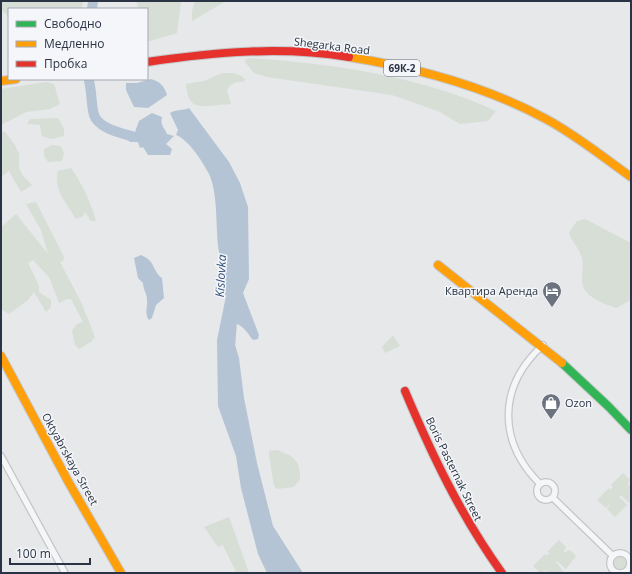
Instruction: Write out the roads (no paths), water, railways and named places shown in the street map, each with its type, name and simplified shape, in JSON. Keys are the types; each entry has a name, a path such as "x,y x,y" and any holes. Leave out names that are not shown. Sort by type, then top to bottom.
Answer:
{"street":[{"name":"Shegarka Road","path":"148,62 210,54 273,50 357,57 450,79 497,97 546,119 588,146 631,177"},
{"path":"438,265 543,345 591,387 631,430"},
{"path":"540,484 528,471 516,451 509,427 508,408 513,387 519,374 528,360 543,345"},
{"name":"Oktyabrskaya Street","path":"1,356 69,483 121,573"},
{"name":"Boris Pasternak Street","path":"405,391 453,496 484,548 502,573"},
{"path":"1,456 65,573"},
{"path":"540,484 546,482 552,483 556,489 553,498"},
{"path":"540,484 537,492 540,497 545,500 553,498"},
{"path":"553,498 613,556"},
{"path":"622,553 628,556 630,563 629,571 620,573 614,570 610,562 613,556 622,553"}],"water":[{"path":"151,79 162,85 167,95 148,108 134,107 126,90 126,83 137,83"},
{"path":"189,108 229,162 240,183 248,207 249,279 243,293 259,335 258,339 253,340 240,325 228,322 239,358 244,398 257,463 273,526 303,573 267,573 258,554 241,488 236,456 218,406 217,340 226,296 222,289 220,273 225,266 219,252 214,190 211,180 208,172 194,151 186,141 176,135 178,130 170,113"},
{"path":"152,113 162,117 162,124 167,134 174,136 166,144 172,149 170,155 148,155 143,147 140,148 138,142 130,142 122,133 126,131 135,132 139,121"},
{"path":"141,255 146,257 152,263 162,278 164,298 156,305 152,318 149,320 146,312 147,303 144,287 143,283 138,278 134,258"}],"waterway":[{"name":"Kislovka","path":"92,8 93,1"},
{"name":"Kislovka","path":"89,81 93,111 97,120 111,130 134,137"},
{"name":"Kislovka","path":"230,347 233,309"}],"place":[{"name":"Квартира Аренда","path":"552,308"},
{"name":"Ozon","path":"551,420"}]}
